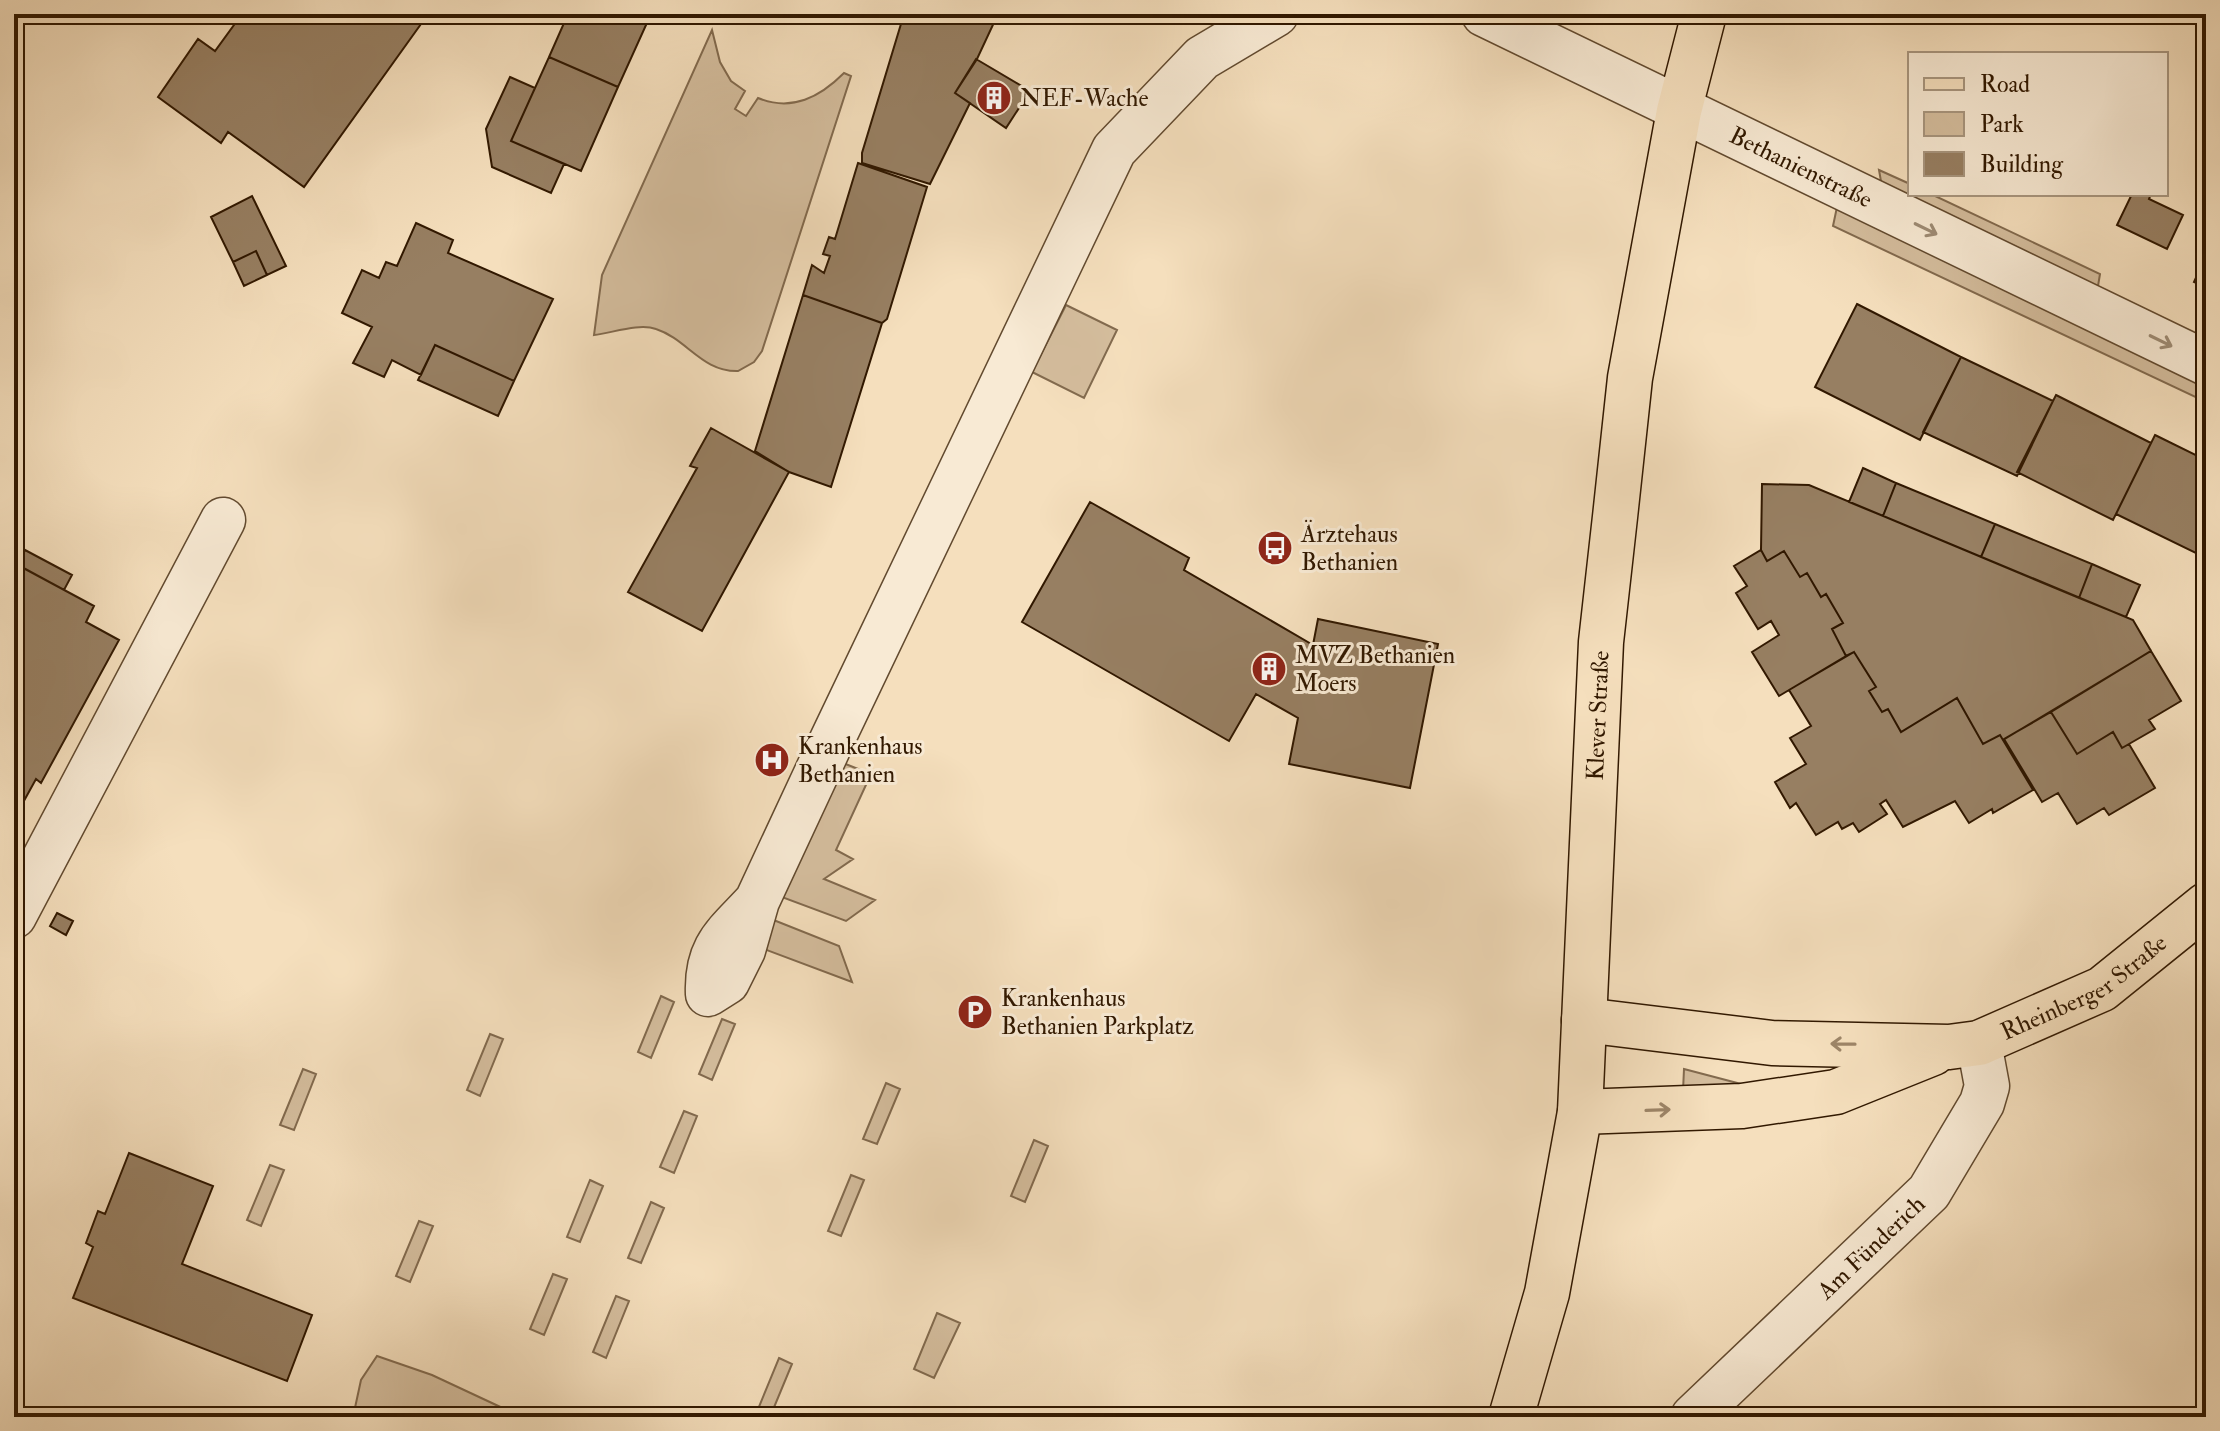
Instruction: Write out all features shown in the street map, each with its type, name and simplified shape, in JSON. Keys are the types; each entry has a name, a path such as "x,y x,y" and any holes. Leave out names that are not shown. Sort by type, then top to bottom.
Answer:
{"main road":[{"name":"Klever Straße","path":"1511,1417 1547,1293 1580,1112 1601,642 1630,378 1679,111 1704,14"},
{"name":"Rheinberger Straße","path":"1580,1112 1742,1106 1836,1092 2102,989 2206,905"},
{"path":"1584,1020 1772,1043 1964,1045"}],"street":[{"path":"757,901 1114,150 1202,58 1276,14"},
{"name":"Bethanienstraße","path":"1484,14 1679,111 2206,363"},
{"path":"14,916 223,520"},
{"name":"Am Fünderich","path":"1693,1417 1929,1192 1982,1103 1987,1086 1964,1045"}],"green space":[{"path":"712,30 720,62 731,81 745,91 735,109 746,116 758,98 794,103 825,89 844,73 851,76 762,351 754,362 738,371 714,366 667,334 649,327 594,335 602,275"},
{"path":"1879,170 1908,183 1908,196 1935,196 2100,274 2097,292 1882,187"},
{"path":"1837,207 2206,387 2206,402 1833,226"},
{"path":"1066,305 1117,330 1084,398 1032,372"},
{"path":"843,763 871,774 836,850 853,859 824,879 875,900 846,921 779,896"},
{"path":"766,917 839,946 852,982 756,946"},
{"path":"661,996 674,1002 651,1058 638,1052"},
{"path":"722,1019 735,1024 712,1080 699,1074"},
{"path":"490,1034 503,1039 480,1096 467,1090"},
{"path":"303,1069 316,1074 294,1130 280,1125"},
{"path":"1684,1069 1745,1085 1683,1091"},
{"path":"886,1083 900,1089 877,1144 863,1139"},
{"path":"684,1111 697,1116 674,1173 660,1167"},
{"path":"1034,1140 1048,1146 1025,1202 1011,1196"},
{"path":"270,1165 284,1170 261,1226 247,1220"},
{"path":"851,1175 864,1180 841,1236 828,1231"},
{"path":"590,1180 603,1186 580,1242 567,1237"},
{"path":"651,1202 664,1208 641,1263 628,1258"},
{"path":"419,1221 433,1226 410,1282 396,1276"},
{"path":"553,1274 567,1279 544,1335 530,1329"},
{"path":"616,1296 629,1301 606,1358 593,1352"},
{"path":"937,1313 960,1323 934,1378 914,1369"},
{"path":"377,1356 432,1375 509,1411 507,1417 353,1417 361,1380"},
{"path":"779,1358 792,1364 770,1417 756,1414"}],"building":[{"path":"242,14 422,14 426,17 304,187 228,132 221,143 158,97 198,39 215,51"},
{"path":"568,14 651,14 618,87 549,57"},
{"path":"904,14 998,14 977,59 955,93 970,103 930,184 862,163 862,153"},
{"path":"549,57 618,87 581,171 511,141"},
{"name":"NEF-Wache","path":"976,59 1030,91 1006,128 955,93"},
{"path":"510,77 535,88 511,141 564,164 551,193 492,167 486,129"},
{"path":"858,163 927,187 887,319 882,323 803,295 812,265 824,273 830,256 823,254 829,237 835,239"},
{"path":"252,196 286,266 267,275 256,251 233,262 211,217"},
{"path":"2131,196 2150,196 2149,199 2183,215 2167,249 2117,225"},
{"path":"416,223 453,240 448,253 553,299 514,381 435,345 421,375 392,360 384,377 353,363 372,327 342,313 362,270 379,278 386,262 397,266"},
{"path":"256,251 267,275 244,286 233,262"},
{"path":"2206,256 2206,287 2194,282"},
{"path":"803,295 882,323 831,487 789,472 755,451"},
{"path":"1857,304 1961,357 1920,440 1815,387"},
{"path":"435,345 514,381 498,416 418,380"},
{"path":"1961,357 2053,401 2017,476 1923,432"},
{"path":"2056,395 2151,443 2113,520 2017,472"},
{"path":"711,428 789,472 702,631 628,592 697,468 690,466"},
{"path":"2155,435 2206,460 2206,558 2116,514"},
{"path":"1863,468 1896,483 1883,516 1849,502"},
{"path":"1896,483 1995,524 1981,557 1883,516"},
{"path":"1762,484 1809,485 2133,620 2151,651 2003,740 2000,735 1983,744 1957,698 1901,732 1888,709 1882,712 1869,691 1876,687 1854,652 1846,656 1832,629 1843,623 1826,594 1821,597 1807,573 1800,577 1784,551 1767,561 1761,550"},
{"name":"MVZ Bethanien Moers","path":"1090,502 1189,558 1184,570 1313,645 1318,619 1438,644 1410,788 1289,764 1298,718 1256,694 1229,741 1022,622"},
{"path":"1995,524 2092,564 2079,598 1981,557"},
{"path":"25,550 72,575 64,590 18,565"},
{"path":"1761,550 1767,561 1784,551 1800,577 1807,573 1821,597 1826,594 1843,623 1832,629 1846,656 1779,696 1752,652 1779,635 1771,621 1758,629 1736,593 1747,586 1734,566"},
{"path":"14,563 94,606 86,622 119,640 41,783 36,779 14,819"},
{"path":"2092,564 2140,585 2126,617 2079,598"},
{"path":"2151,651 2181,701 2149,720 2155,729 2122,748 2113,732 2077,754 2051,712"},
{"path":"1854,652 1876,687 1869,691 1882,712 1888,709 1901,732 1957,698 1983,744 2000,735 2033,790 1969,823 1955,801 1903,827 1886,800 1880,804 1887,814 1859,832 1853,823 1842,829 1838,822 1816,835 1796,803 1790,808 1775,782 1806,764 1790,738 1811,726 1789,690"},
{"path":"2051,712 2077,754 2113,732 2122,748 2129,744 2155,788 2109,815 2104,808 2077,824 2058,793 2042,802 2004,739"},
{"path":"14,819 23,825 14,841"},
{"path":"57,913 73,921 66,935 50,926"},
{"path":"129,1153 213,1186 182,1264 312,1315 287,1381 73,1298 93,1247 86,1243 98,1211 105,1214"}],"place":[{"name":"NEF-Wache","path":"994,98"},
{"name":"Ärztehaus Bethanien","path":"1275,548"},
{"name":"MVZ Bethanien Moers","path":"1269,669"},
{"name":"Krankenhaus Bethanien","path":"772,760"},
{"name":"Krankenhaus Bethanien Parkplatz","path":"975,1012"}]}
